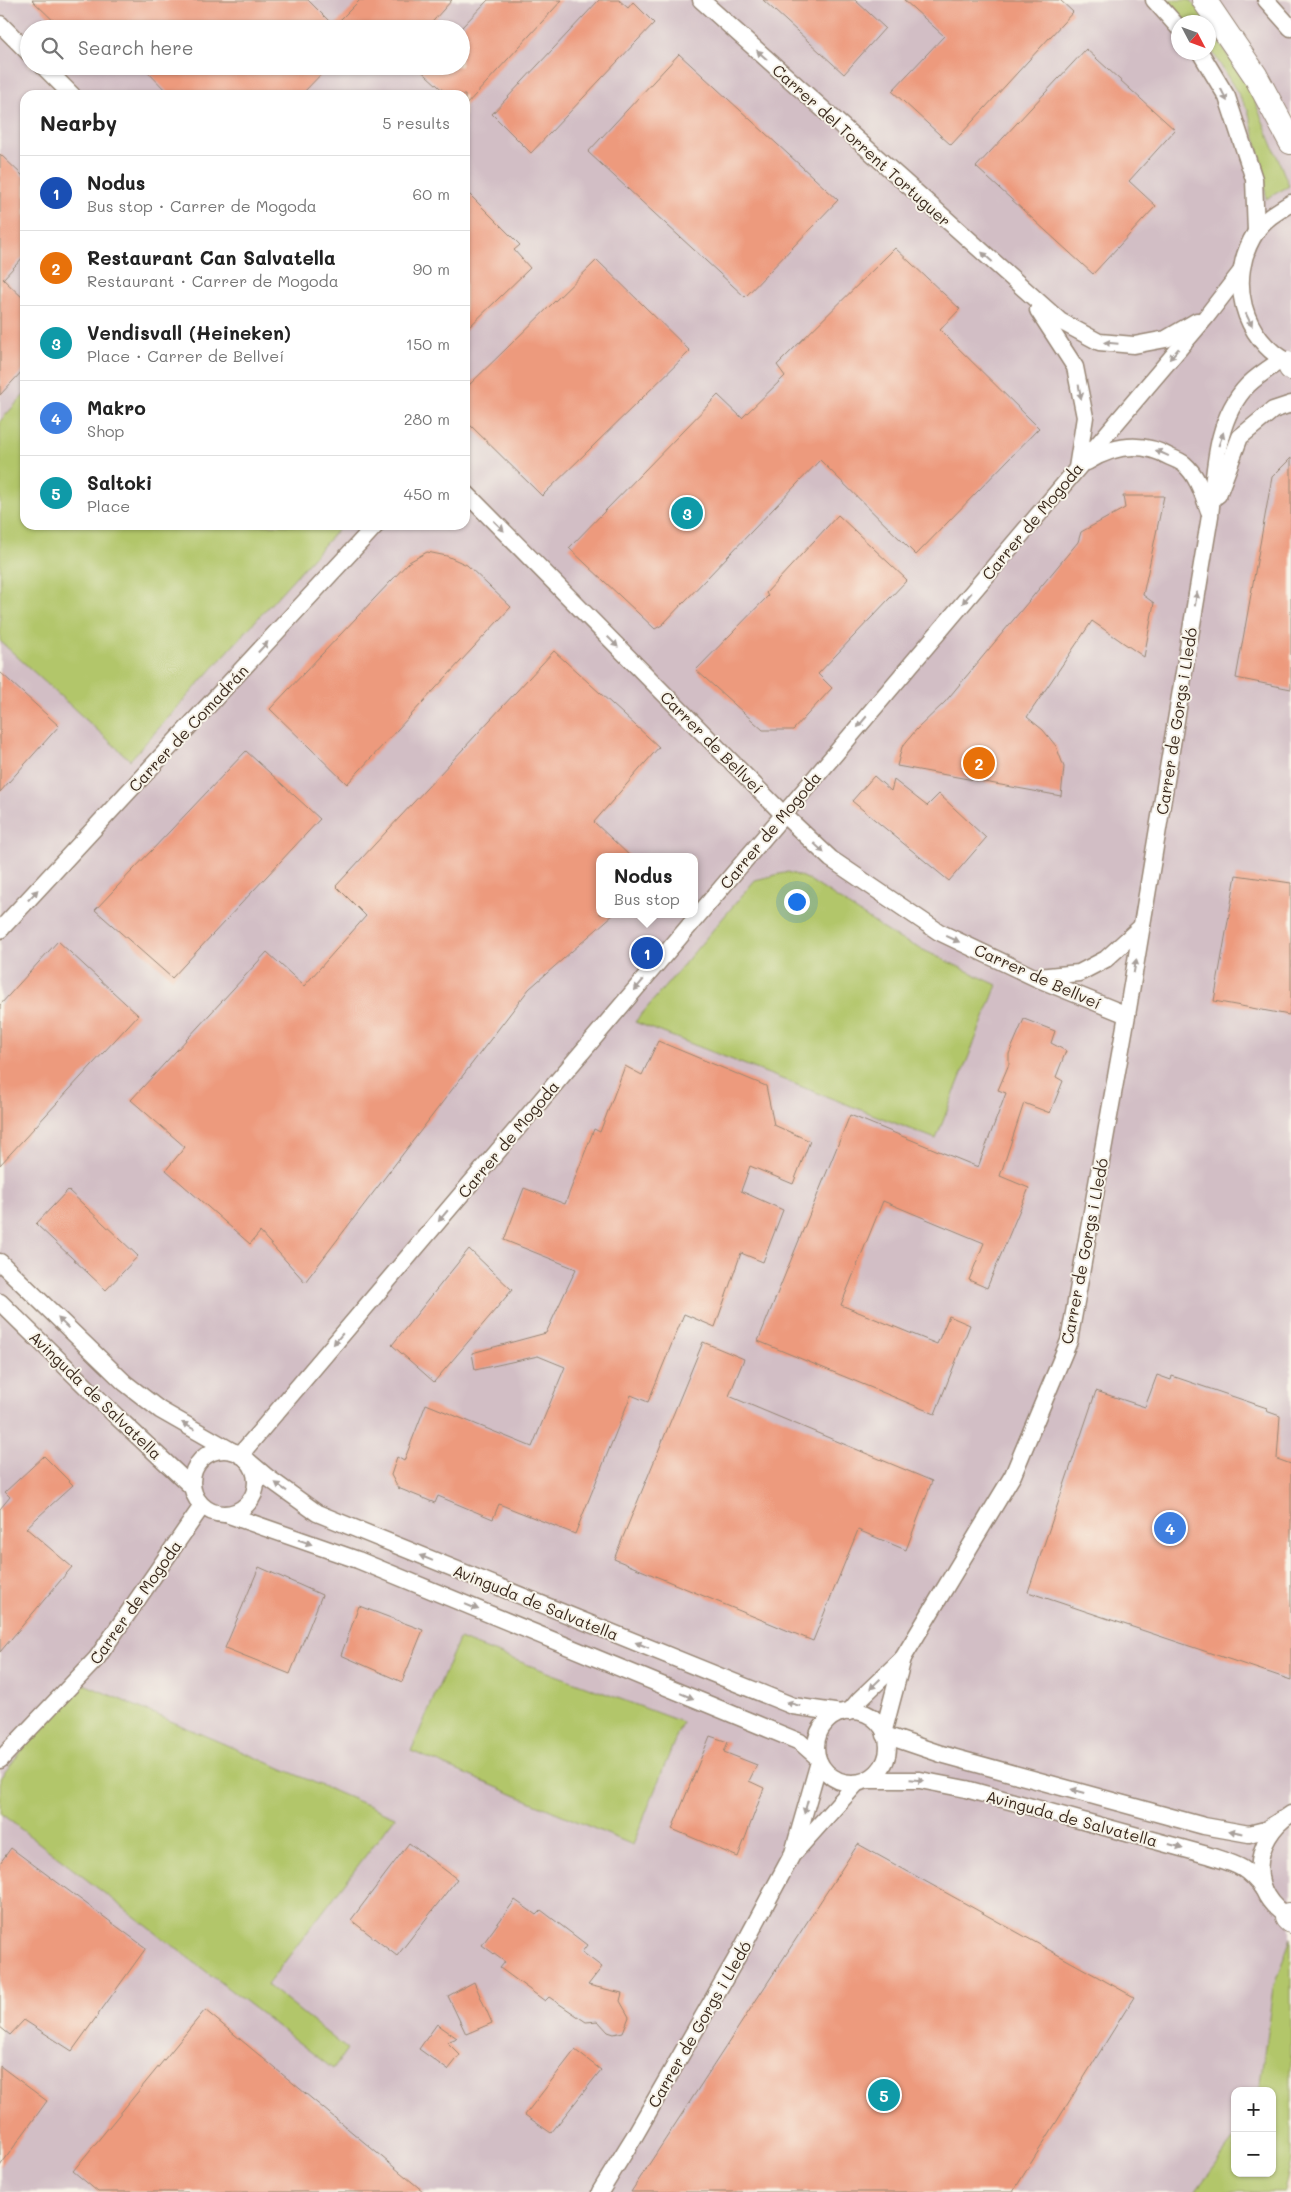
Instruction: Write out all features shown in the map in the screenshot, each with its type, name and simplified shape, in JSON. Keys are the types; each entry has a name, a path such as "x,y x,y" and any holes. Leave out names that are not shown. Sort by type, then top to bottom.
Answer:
{"main road":[{"path":"1204,0 1255,75 1291,142"}],"street":[{"name":"Carrer del Torrent Tortuguer","path":"701,0 1023,290 1060,321 1099,342 1134,345 1166,338 1206,316"},
{"path":"1154,0 1171,19"},
{"path":"1266,0 1291,28"},
{"path":"0,24 20,44"},
{"path":"1205,60 1227,97 1254,179 1256,232"},
{"path":"51,75 67,90"},
{"path":"1288,364 1258,337 1247,318 1241,300 1240,273 1246,252 1256,232 1270,216 1291,203"},
{"name":"Carrer de Mogoda","path":"698,914 1206,316 1240,273"},
{"name":"Carrer del Torrent Tortuguer","path":"1023,290 1054,333 1075,367 1085,417 1077,468"},
{"name":"Carrer de Gorgs i Lledó","path":"845,1712 903,1658 1012,1476 1069,1341 1142,926 1210,516 1217,449 1234,402 1249,384 1288,364"},
{"name":"Carrer de Gorgs i Lledó","path":"1210,516 1240,437 1273,410 1291,404"},
{"name":"Carrer de Gorgs i Lledó","path":"1077,468 1102,452 1132,446 1157,450 1184,464 1199,484 1210,516"},
{"name":"Carrer de Bellveí","path":"470,497 783,814 831,859 939,932 1036,978 1127,1014"},
{"name":"Carrer de Comadrán","path":"0,930 371,530"},
{"name":"Carrer de Mogoda","path":"239,1455 695,918"},
{"path":"1036,978 1079,973 1106,959 1142,926"},
{"name":"Avinguda de Salvatella","path":"0,1262 125,1383 160,1410 239,1455 316,1513 793,1706 845,1712"},
{"name":"Avinguda de Salvatella","path":"0,1302 116,1416 192,1487"},
{"path":"217,1451 239,1455 253,1469 256,1480 253,1495 247,1504 237,1512 226,1514 215,1513 202,1506 195,1497 192,1487 193,1472 199,1462 207,1455 217,1451"},
{"name":"Carrer de Mogoda","path":"0,1760 98,1658 202,1506"},
{"name":"Avinguda de Salvatella","path":"226,1514 358,1560 800,1742 818,1759"},
{"name":"Carrer de Gorgs i Lledó","path":"885,1733 903,1658"},
{"path":"857,1711 868,1714 877,1721 885,1733 888,1745 887,1758 879,1771 863,1781 848,1783 834,1779 822,1768 818,1759 816,1743 820,1731 830,1718 845,1712 857,1711"},
{"name":"Avinguda de Salvatella","path":"885,1733 942,1754 1204,1826 1249,1834 1265,1830 1286,1817"},
{"name":"Carrer de Gorgs i Lledó","path":"600,2192 740,1952 793,1853 818,1759"},
{"name":"Avinguda de Salvatella","path":"863,1781 920,1780 966,1789 1239,1865 1253,1874 1274,1905 1290,1918"},
{"name":"Carrer de Gorgs i Lledó","path":"793,1853 863,1781"},
{"path":"1263,1889 1259,1870 1260,1852 1268,1834 1286,1817"}],"shaded area":[{"path":"0,0 1291,0 1291,1938 1273,1988 1260,2087 1231,2087 1231,2143 1195,2192 0,2192"}],"green space":[{"path":"1166,0 1190,0 1202,15 1180,15"},
{"path":"1216,37 1252,94 1289,186 1266,199 1264,172 1248,110 1216,57"},
{"path":"20,399 20,530 337,530 130,760 0,641 0,421"},
{"path":"788,872 808,879 896,937 997,985 936,1139 635,1022 755,880"},
{"path":"459,1639 682,1722 633,1845 411,1751"},
{"path":"77,1681 395,1817 267,1985 347,2049 333,2069 0,1813 0,1778"},
{"path":"1291,1938 1291,2161 1284,2192 1195,2192 1231,2143 1231,2177 1276,2177 1276,2087 1260,2087 1273,1988"}],"building":[{"path":"32,0 308,0 328,20 53,20"},
{"path":"360,0 452,0 434,20 340,20"},
{"path":"488,0 562,0 470,101 470,90 442,90 426,75 470,75 469,20"},
{"path":"599,0 619,0 628,8 633,2 654,23 531,153 492,114"},
{"path":"763,0 855,0 885,28 844,74"},
{"path":"904,0 1060,0 1073,12 951,145 892,91 944,36"},
{"path":"1086,49 1175,130 1129,181 1156,206 1093,274 976,167"},
{"path":"679,54 838,200 745,297 588,152"},
{"path":"151,75 320,75 306,90 165,90"},
{"path":"0,154 20,173 20,260 3,279 20,295 20,373 0,395"},
{"path":"470,195 520,245 514,250 530,268 470,326"},
{"path":"895,248 960,309 940,330 1039,428 916,555 820,460 662,625 655,629 569,548 718,395 742,418 785,376 777,365"},
{"path":"597,260 690,351 542,496 470,425 470,384"},
{"path":"1291,458 1291,689 1236,678 1272,477"},
{"path":"1123,496 1164,496 1143,595 1154,603 1144,657 1092,621 1027,717 1043,730 1056,746 1064,767 1061,796 897,766 902,747 916,730 945,702 1078,542 1081,532 1125,508"},
{"path":"838,515 907,580 818,674 832,688 793,730 763,730 696,670 768,596 766,593"},
{"path":"427,552 447,556 467,565 511,607 347,784 270,709 409,562"},
{"path":"554,651 659,747 594,822 627,853 596,853 596,918 609,918 529,989 305,1282 260,1232 250,1244 166,1170 185,1147 131,1100 267,952 304,986 366,916 336,886"},
{"path":"0,672 59,726 0,792"},
{"path":"246,751 320,819 172,978 95,910"},
{"path":"874,776 891,791 894,780 927,806 939,794 986,838 949,881 852,801"},
{"path":"1236,875 1291,883 1291,1003 1289,1015 1214,1001"},
{"path":"58,941 138,1015 0,1165 0,1005"},
{"path":"1024,1019 1055,1031 1051,1043 1066,1051 1056,1077 1063,1081 1050,1113 1024,1103 1000,1176 1029,1188 987,1288 969,1280 984,1243 883,1201 841,1305 937,1344 949,1316 970,1325 935,1414 758,1341 850,1115 978,1167 1006,1093 998,1090 1009,1064 1009,1054"},
{"path":"658,1041 766,1086 774,1125 810,1141 793,1184 750,1166 741,1191 783,1210 763,1262 741,1253 715,1327 684,1314 648,1402 631,1395 575,1534 499,1504 493,1519 438,1496 435,1503 398,1488 391,1475 397,1457 404,1461 426,1404 532,1447 565,1367 538,1356 475,1370 472,1353 546,1333 576,1269 504,1240 524,1188 565,1204 594,1129 600,1132 625,1066 642,1075"},
{"path":"68,1190 138,1256 106,1290 36,1224"},
{"path":"469,1249 512,1290 434,1382 392,1345"},
{"path":"703,1342 744,1359 729,1396 932,1481 906,1550 858,1530 813,1641 614,1559"},
{"path":"1157,1375 1171,1380 1172,1376 1267,1408 1266,1411 1280,1416 1277,1459 1291,1464 1291,1680 1028,1592 1096,1391 1145,1407"},
{"path":"44,1456 73,1485 26,1528 72,1567 0,1652 0,1509 10,1497 5,1492"},
{"path":"259,1567 322,1595 290,1674 225,1648"},
{"path":"359,1606 423,1630 402,1682 341,1655"},
{"path":"710,1736 728,1742 724,1752 757,1765 749,1781 764,1788 738,1857 672,1829"},
{"path":"409,1843 457,1879 397,1956 351,1920"},
{"path":"858,1844 1134,1997 1013,2192 631,2192"},
{"path":"11,1848 146,1948 72,2051 24,2020 10,2035 0,2027 0,1863"},
{"path":"515,1900 536,1915 541,1910 587,1945 582,1952 602,1967 588,1985 622,1993 620,2001 629,2017 623,2032 614,2034 608,2032 598,2021 586,2022 549,1997 545,2001 500,1968 505,1962 482,1945"},
{"path":"474,1982 492,2023 466,2034 448,1996"},
{"path":"205,2010 424,2192 98,2192 73,2171"},
{"path":"437,2024 457,2038 447,2042 460,2055 448,2070 419,2049"},
{"path":"575,2050 601,2070 551,2133 525,2115"},
{"path":"0,2066 47,2101 0,2166"}],"place":[{"name":"Vendisvall (Heineken)","path":"687,513"},
{"name":"Restaurant Can Salvatella","path":"979,763"},
{"name":"Nodus","path":"647,953"},
{"name":"Makro","path":"1170,1528"},
{"name":"Saltoki","path":"884,2095"}]}
